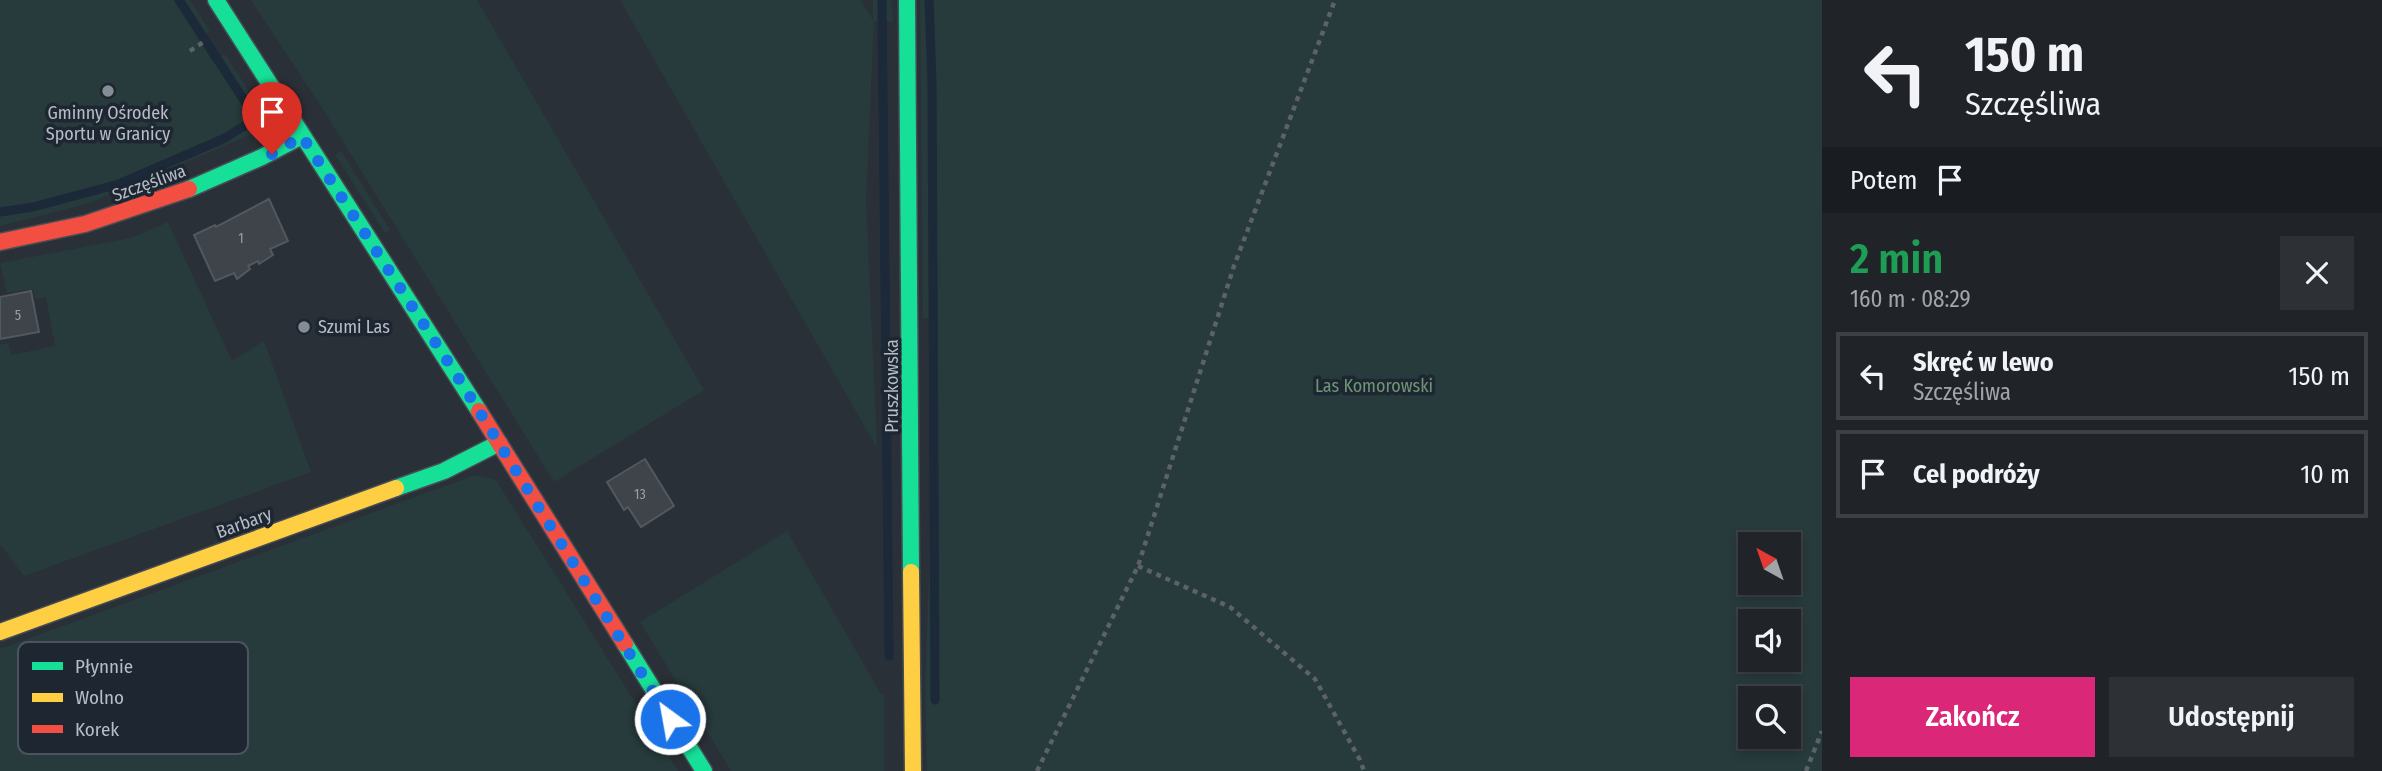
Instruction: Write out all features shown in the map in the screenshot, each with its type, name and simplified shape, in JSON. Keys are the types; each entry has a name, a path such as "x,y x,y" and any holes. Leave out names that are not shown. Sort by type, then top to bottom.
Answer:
{"street":[{"path":"216,0 499,443 704,771"},
{"name":"Pruszkowska","path":"907,0 913,771"},
{"name":"Szczęśliwa","path":"0,242 64,229 156,204 272,154 302,136"},
{"name":"Barbary","path":"0,632 444,471 499,443"}],"path":[{"path":"1037,771 1138,566 1234,266 1335,0"},
{"path":"190,51 204,42"},
{"path":"1138,566 1230,607 1315,679 1360,760 1363,771"},
{"path":"1806,771 1822,731"}],"green space":[{"name":"Gminny Ośrodek Sportu w Granicy","path":"0,0 190,0 210,31 199,39 212,61 225,54 270,123 258,141 255,142 252,134 90,203 0,226"},
{"path":"251,0 477,0 704,390 554,482 326,114"},
{"path":"620,0 860,0 873,20 873,0 891,0 893,21 874,21 866,199 877,448"},
{"name":"Las Komorowski","path":"920,0 1822,0 1822,771 927,771 925,690 938,319 923,318"},
{"path":"341,151 390,230 385,233 335,155"},
{"path":"168,222 232,361 264,341 311,472 24,576 0,544 0,345 8,343 11,355 55,346 46,297 35,299 33,289 7,293 0,263 131,238"},
{"path":"475,475 496,480 678,771 0,771 0,649 18,642 18,754 248,754 248,642 19,642"},
{"path":"787,531 881,694 884,694 884,771 731,771 640,622"}],"building":[{"path":"269,199 288,241 270,249 273,255 259,264 258,261 248,266 250,269 237,279 234,273 215,281 194,235 215,225 216,227"},
{"path":"31,291 39,332 0,339 0,297"},
{"path":"645,459 674,506 641,527 628,507 624,510 607,482"}],"waterway":[{"path":"0,212 33,207 119,184 223,139 254,120 253,114 179,0"},
{"path":"882,0 889,656"},
{"path":"929,0 932,82 935,700"}],"traffic: fast":[{"path":"216,0 479,411"},
{"path":"907,0 911,572"},
{"path":"189,189 302,136"},
{"path":"396,488 444,471 499,443"},
{"path":"625,644 704,771"}],"traffic: slow":[{"path":"0,632 396,488"},
{"path":"911,572 913,771"}],"traffic: jam":[{"path":"0,242 85,224 189,189"},
{"path":"479,411 625,644"}],"place":[{"name":"Gminny Ośrodek Sportu w Granicy","path":"108,91"},
{"name":"Szumi Las","path":"304,327"}],"route":[{"path":"272,154 302,136 459,379 670,719"}]}
